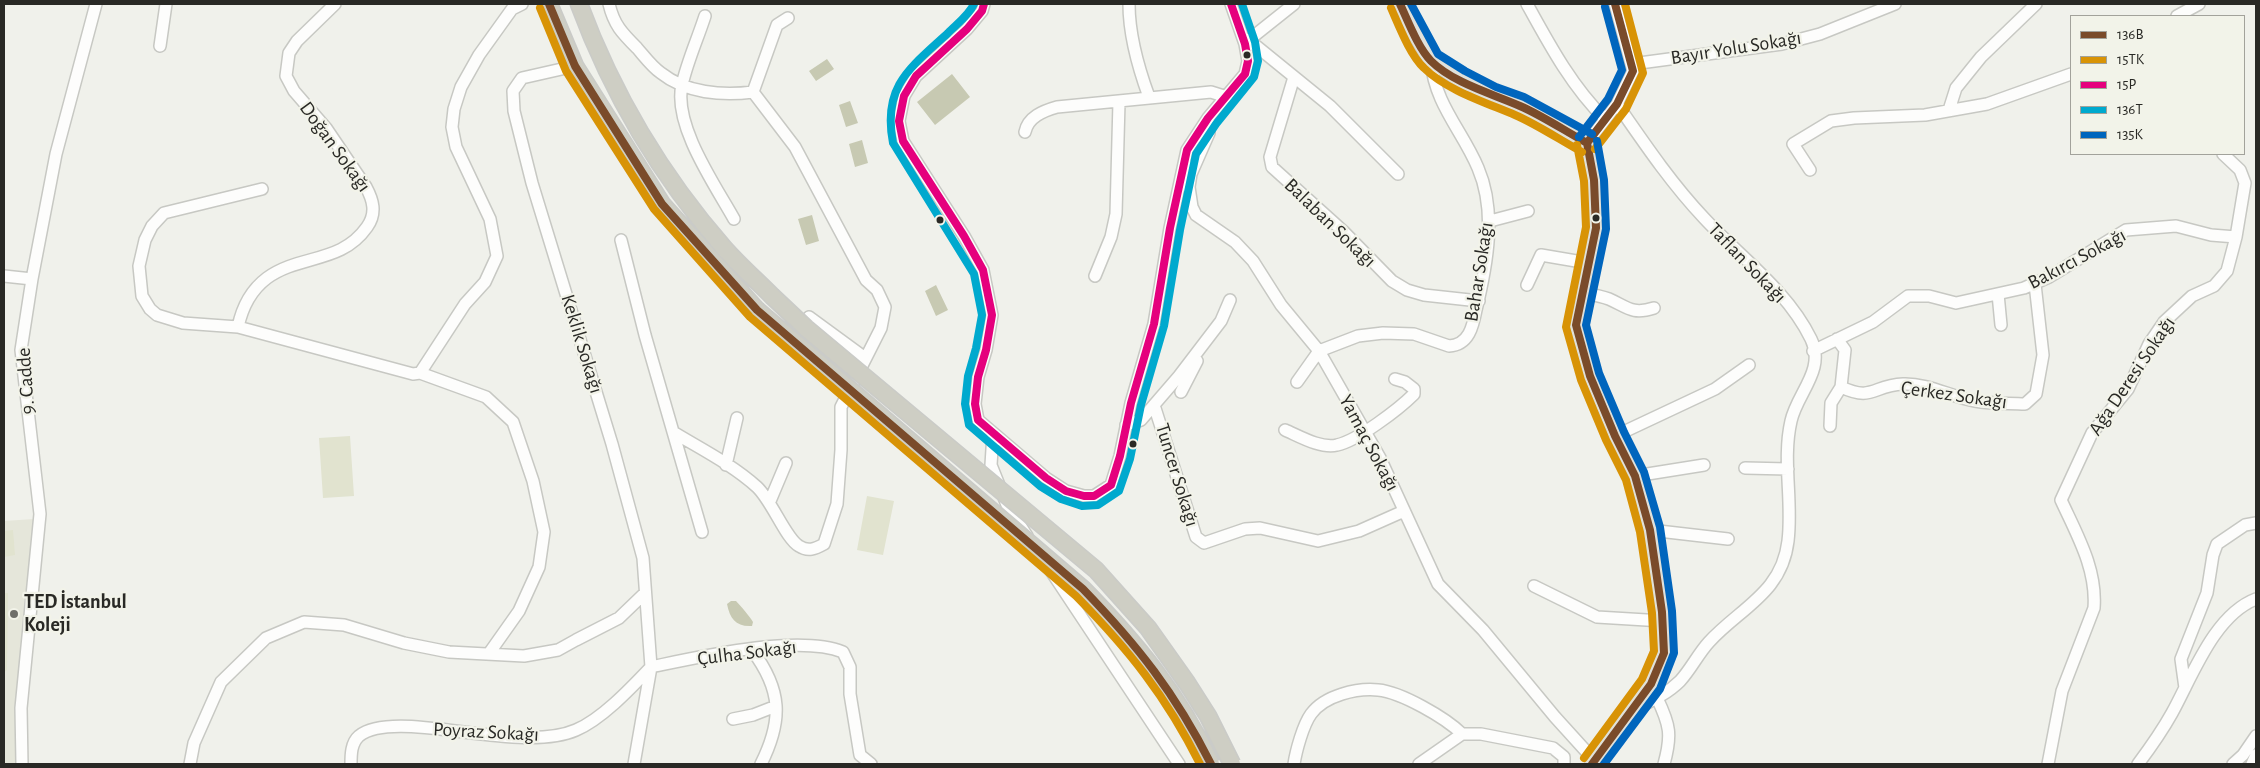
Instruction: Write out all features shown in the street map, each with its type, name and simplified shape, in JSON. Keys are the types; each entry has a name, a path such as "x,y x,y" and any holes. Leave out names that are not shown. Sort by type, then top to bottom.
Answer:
{"highway":[{"path":"549,4 573,61 662,204 757,310 1083,589 1127,634 1165,683 1193,728 1211,764"},
{"path":"579,4 589,33 628,114 672,183 724,248 806,328 1096,570 1148,628 1187,683 1208,716 1232,764"}],"main road":[{"path":"1400,4 1411,28 1431,61 1460,80 1492,96 1520,106 1587,143 1594,180 1596,228 1576,325 1590,376 1615,436 1635,476 1650,530 1663,621 1664,653 1651,684 1593,762"}],"street":[{"name":"9. Cadde","path":"22,764 20,708 40,514 21,350 32,279 56,154 96,4"},
{"path":"160,46 166,4"},
{"name":"Doğan Sokağı","path":"238,327 240,315 251,295 268,277 287,268 346,249 358,240 370,223 374,212 372,197 366,187 326,128 294,92 286,76 289,53 297,40 335,4"},
{"path":"420,373 465,304 485,282 497,256 490,219 456,147 452,127 454,109 461,87 479,55 512,9 522,4"},
{"path":"609,4 613,21 660,73 682,86 733,94 752,92"},
{"path":"984,4 982,11 967,29 916,76 904,96 898,121 903,141 964,236 983,270 992,315 986,350 978,377 975,404 978,420 1046,478 1066,491 1084,496 1094,496 1111,485 1120,456 1126,425 1154,324 1170,228 1187,150 1208,118 1245,74 1248,61 1247,42 1232,4"},
{"path":"1129,4 1131,30 1148,97"},
{"path":"1247,42 1294,4"},
{"path":"1527,4 1547,41 1587,102 1605,120"},
{"path":"1587,143 1617,104 1630,81 1633,71 1615,4"},
{"name":"Bayır Yolu Sokağı","path":"1632,64 1782,44 1820,34 1895,4"},
{"path":"1949,110 1956,88 1981,57 2036,4"},
{"path":"2179,15 2199,4"},
{"path":"705,16 682,86 680,103 687,129 734,220"},
{"path":"752,92 777,25 788,18"},
{"path":"1247,42 1330,106 1398,174"},
{"name":"Keklik Sokağı","path":"573,61 522,78 513,91 514,111 532,183 612,444 643,558 645,593 649,615 651,668 634,764"},
{"name":"Bahar Sokağı","path":"1319,351 1358,336 1382,333 1414,334 1449,346 1456,346 1462,343 1469,334 1479,301 1490,221 1479,169 1438,96 1431,61"},
{"path":"1810,170 1793,144 1831,121 1854,118 1925,115 1987,104 2070,74"},
{"name":"Balaban Sokağı","path":"1294,77 1270,158 1272,167 1343,231 1392,281 1424,295 1479,301"},
{"path":"673,432 756,486 770,501 791,540 800,547 813,550 824,544 837,504 841,450 841,407 881,328 885,307 882,297 866,280 795,147 752,92"},
{"path":"1025,132 1030,120 1050,109 1148,97 1211,92 1226,97"},
{"path":"1095,276 1116,214 1119,102"},
{"name":"Taflan Sokağı","path":"1617,104 1660,165 1704,217 1780,293 1812,340 1814,350"},
{"name":"Yamaç Sokağı","path":"1208,118 1209,133 1191,174 1192,207 1202,220 1235,242 1253,261 1281,305 1319,351 1380,458 1438,584 1483,630 1593,762"},
{"name":"Ağa Deresi Sokağı","path":"2048,764 2062,691 2094,608 2095,595 2093,579 2080,540 2061,500 2092,433 2128,389 2149,344 2164,322 2192,296 2214,286 2227,271 2236,237 2244,183 2240,170 2224,155"},
{"path":"262,189 164,213 152,226 144,240 139,266 142,296 150,309 157,315 182,323 238,327 413,374 420,373 486,398 513,422 532,481 544,532 539,567 519,611 490,652"},
{"path":"1490,221 1528,211"},
{"name":"Bakırcı Sokağı","path":"1814,350 1873,322 1908,296 1929,296 1956,303 2035,284 2093,252 2126,230 2176,226 2211,235 2236,237"},
{"path":"621,240 702,532"},
{"path":"1527,285 1541,255 1588,263"},
{"path":"4,276 32,279"},
{"name":"Çerkez Sokağı","path":"1841,387 1860,395 1904,384 1922,386 1976,402 2025,404 2036,394 2042,355 2035,284"},
{"path":"1582,292 1608,299 1630,310 1642,312 1654,308"},
{"path":"1998,294 2001,324"},
{"path":"1126,425 1141,420 1154,405 1221,321 1230,300"},
{"path":"809,317 865,358"},
{"path":"1830,426 1832,403 1841,387 1845,350 1837,339"},
{"path":"1181,392 1206,341"},
{"path":"1635,708 1657,698 1680,681 1709,642 1762,597 1780,571 1788,542 1787,448 1791,419 1814,369 1814,350"},
{"path":"1297,382 1319,351"},
{"path":"1615,436 1715,388 1749,365"},
{"path":"1285,430 1311,442 1335,446 1359,436 1395,411 1414,394 1414,389 1404,382 1395,379"},
{"name":"Tuncer Sokağı","path":"1154,405 1196,537 1204,543 1245,529 1260,528 1318,541 1360,531 1404,511"},
{"path":"726,465 737,418"},
{"path":"993,433 991,465 1007,505 1179,764"},
{"path":"770,501 786,463"},
{"path":"1635,476 1704,465"},
{"path":"1745,468 1788,469"},
{"path":"2185,688 2181,659 2207,593 2213,555 2217,544 2245,525 2256,523"},
{"path":"1650,530 1728,539"},
{"path":"1534,586 1597,617 1663,621"},
{"path":"190,764 194,744 221,682 266,638 304,622 344,625 404,643 449,652 490,652 524,656 558,650 619,618 645,593"},
{"path":"2138,764 2163,730 2206,645 2247,603 2256,599"},
{"name":"Çulha Sokağı","path":"651,668 781,645 831,647 843,652 850,667 850,694 860,755 871,764"},
{"path":"752,650 766,669 773,684 776,706 774,736 761,764"},
{"name":"Poyraz Sokağı","path":"351,764 350,751 358,737 379,727 397,725 496,737 542,737 575,731 617,702 651,668"},
{"path":"1294,764 1311,714 1325,701 1345,693 1378,690 1415,703 1452,724 1462,734"},
{"path":"1657,698 1668,720 1670,734 1664,764"},
{"path":"733,719 753,715 776,706"},
{"path":"1419,764 1462,734 1481,734 1553,748 1564,757 1564,764"},
{"path":"2233,764 2243,755 2256,736"},
{"path":"2252,764 2256,755"}],"shaded area":[{"path":"827,59 834,69 816,81 809,71"},
{"path":"952,74 970,97 935,125 917,102"},
{"path":"850,101 858,123 846,127 839,105"},
{"path":"862,140 868,163 855,167 849,144"},
{"path":"812,215 819,241 806,245 798,219"},
{"path":"936,285 948,310 936,316 925,291"},
{"path":"350,436 354,496 323,498 319,438"},
{"path":"867,496 894,501 883,555 857,550"},
{"name":"TED İstanbul Koleji","path":"34,519 15,707 17,764 4,764 4,521"},
{"path":"13,530 15,555 4,557 4,531"},
{"path":"4,593 8,593 7,670 4,672"},
{"path":"731,601 736,601 743,609 753,622 752,626 742,625 732,618 727,604"}],"transit line":[{"name":"136B","path":"549,4 575,66 662,204 757,310 1083,589 1121,630 1154,671 1184,715 1211,764"},
{"name":"136T","path":"974,4 966,16 922,57 902,80 892,107 893,143 974,274 982,315 976,348 968,376 965,404 969,425 1040,486 1061,499 1082,506 1098,505 1119,491 1130,459 1141,405 1164,326 1180,230 1196,154 1216,124 1254,77 1258,61 1255,42 1242,4"},
{"name":"15P","path":"984,4 982,11 967,29 916,76 904,96 899,121 903,141 964,236 983,270 992,315 986,350 978,377 975,404 978,420 1046,478 1066,491 1084,496 1094,496 1111,485 1120,456 1131,403 1154,324 1170,228 1187,150 1208,118 1245,74 1248,61 1245,44 1231,4"},
{"name":"136B","path":"1400,4 1426,56 1440,69 1462,82 1529,110 1587,143"},
{"name":"135K","path":"1411,4 1438,54 1465,71 1496,87 1524,97 1592,134"},
{"name":"136B","path":"1587,143 1617,104 1633,71 1615,4"},
{"name":"15TK","path":"1595,149 1626,109 1643,73 1625,4"},
{"name":"135K","path":"1579,137 1608,99 1622,70 1605,7"},
{"name":"15TK","path":"540,8 566,71 654,209 750,317 1076,596 1130,655 1160,695 1200,764"},
{"name":"15TK","path":"1391,8 1414,56 1433,76 1467,95 1532,123 1582,152"},
{"name":"135K","path":"1597,141 1604,180 1606,229 1586,325 1599,373 1624,432 1644,472 1660,527 1672,611 1674,653 1660,689 1604,764"},
{"name":"136B","path":"1587,143 1594,180 1596,228 1576,325 1590,376 1615,436 1635,476 1650,530 1662,612 1664,653 1651,684 1592,764"},
{"name":"15TK","path":"1577,145 1584,181 1586,227 1566,327 1581,380 1606,440 1626,480 1640,532 1652,613 1654,651 1642,679 1584,758"}],"place":[{"name":"TED İstanbul Koleji","path":"14,614"}]}
